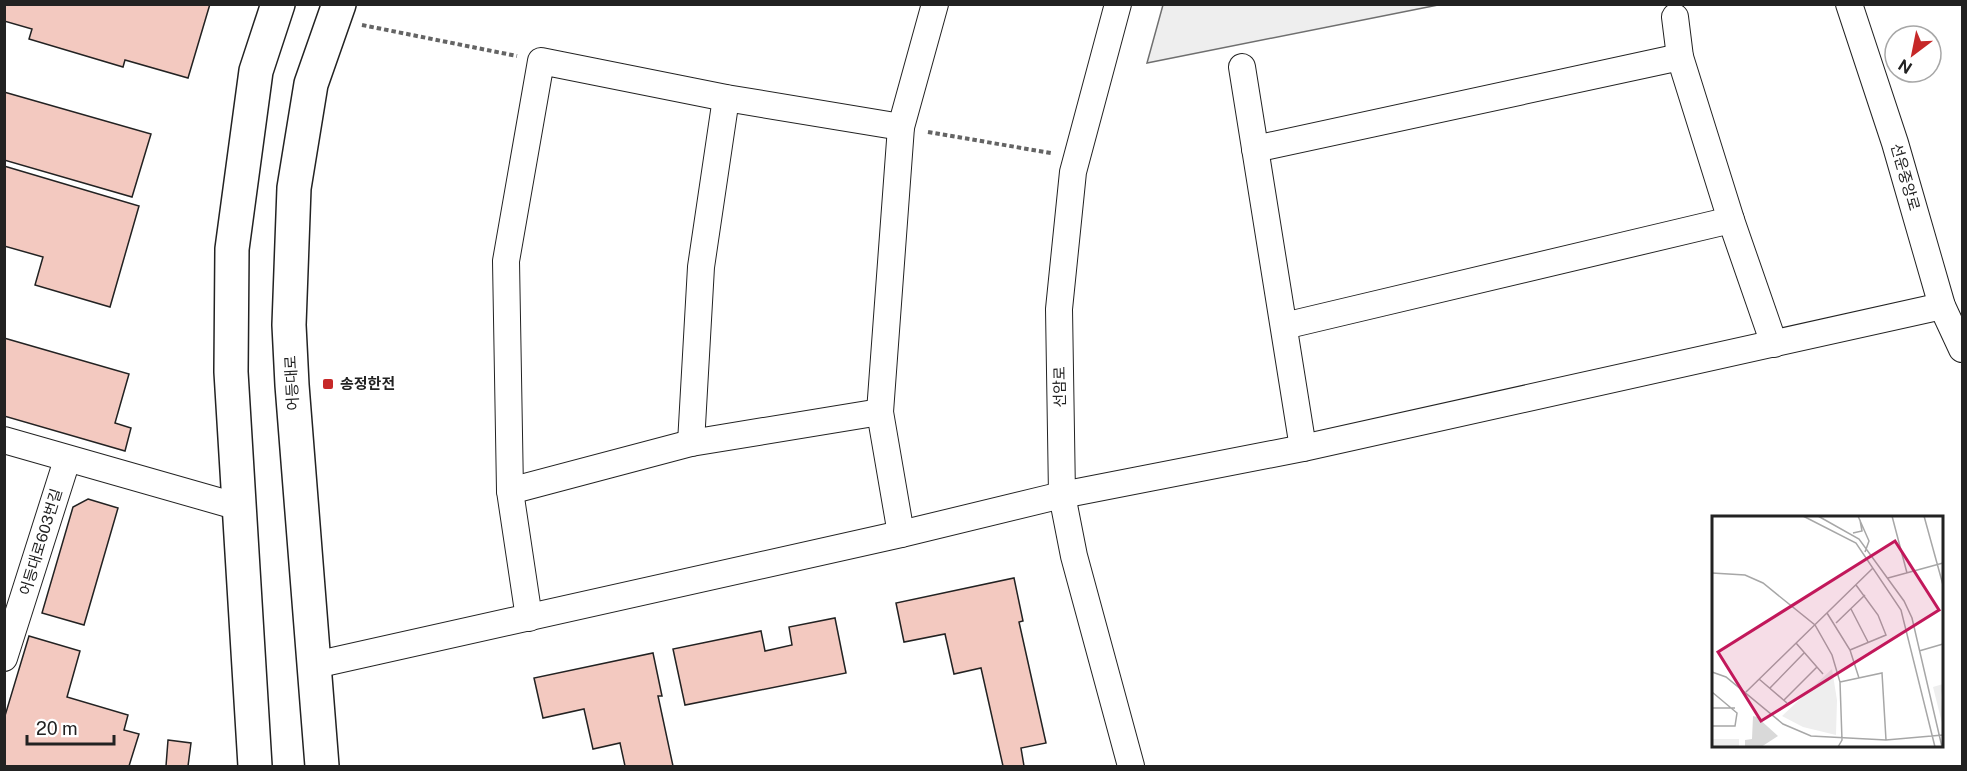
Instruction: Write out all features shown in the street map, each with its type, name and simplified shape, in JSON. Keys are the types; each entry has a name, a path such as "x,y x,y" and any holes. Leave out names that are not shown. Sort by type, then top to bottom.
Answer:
{"main road":[{"path":"255,766 231,372 232,249 256,71 278,4"},
{"name":"어등대로","path":"322,766 293,396 290,314 294,188 311,84 336,12"}],"street":[{"path":"902,534 880,412 901,127 935,4"},
{"name":"선암로","path":"1118,4 1074,172 1059,309 1062,495 1074,556 1131,766"},
{"name":"선운중앙로","path":"1849,4 1895,143 1942,306 1962,349"},
{"path":"1675,17 1680,57 1731,220 1774,344"},
{"path":"1255,149 1680,57"},
{"path":"529,618 510,491 506,261 541,61 726,98 901,127"},
{"path":"1242,67 1303,448"},
{"path":"691,443 701,267 726,98"},
{"path":"1284,326 1731,220"},
{"path":"315,665 902,534 1062,495 1303,448 1942,306"},
{"path":"510,491 691,443 880,412"},
{"path":"4,441 239,507"},
{"name":"어등대로603번길","path":"4,658 67,459"}],"path":[{"path":"336,12 541,61"},
{"path":"901,127 1077,157"}],"shaded area":[{"path":"1163,4 1438,5 1147,63"}],"building":[{"path":"4,4 210,4 188,78 125,60 123,67 29,39 32,29 4,21"},
{"path":"4,92 151,134 132,197 4,160"},
{"path":"4,166 139,206 110,307 35,285 43,257 4,246"},
{"path":"4,338 129,374 115,423 131,428 125,451 4,416"},
{"path":"88,499 118,508 84,625 42,613 73,507"},
{"path":"1014,578 1023,621 1019,622 1046,743 1021,748 1024,766 1003,766 981,668 954,674 945,634 904,642 896,603"},
{"path":"835,618 846,673 685,705 673,649 761,631 765,651 792,645 789,627"},
{"path":"29,636 80,651 67,697 128,715 124,730 139,734 129,766 4,766 4,719"},
{"path":"653,653 662,696 658,696 673,766 625,766 620,743 593,749 584,709 543,718 534,678"},
{"path":"168,740 191,743 188,766 166,766"}],"place":[{"name":"송정한전","path":"328,384"}]}
